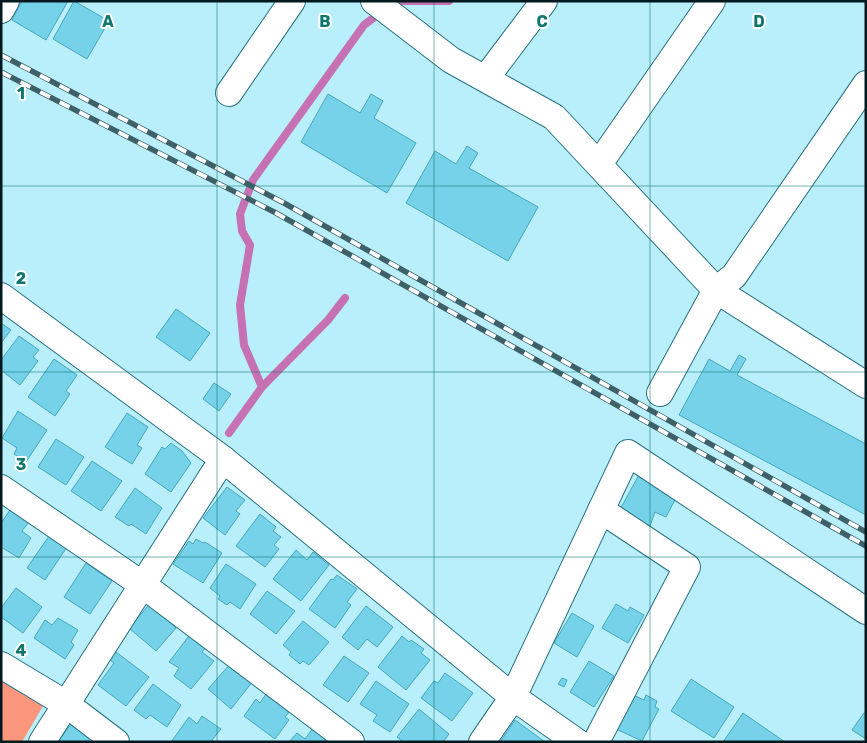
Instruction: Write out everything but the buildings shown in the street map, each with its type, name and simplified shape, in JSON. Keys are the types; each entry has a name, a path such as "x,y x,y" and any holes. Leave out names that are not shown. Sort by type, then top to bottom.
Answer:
{"street":[{"path":"1,10 6,1"},
{"path":"229,93 292,1"},
{"path":"374,1 451,60 554,117 716,290 866,385"},
{"path":"486,78 544,1"},
{"path":"598,164 712,1"},
{"path":"660,392 716,290 734,276 866,84"},
{"path":"1,296 223,459 513,697 577,742"},
{"path":"482,742 513,697 628,453 866,611"},
{"path":"42,742 223,459"},
{"path":"1,488 143,585 351,742"},
{"path":"596,742 687,567 601,510"},
{"path":"1,665 66,704 116,742"}],"shaded area":[{"path":"1,681 43,706 22,742 1,742"}],"waterway":[{"path":"229,433 262,387 244,345 240,305 250,245 242,231 240,214 253,180 364,25 396,1 449,1"},
{"path":"262,387 328,320 345,298"}],"railway":[{"path":"1,55 284,203 866,532"},
{"path":"1,72 276,213 866,546"}]}
